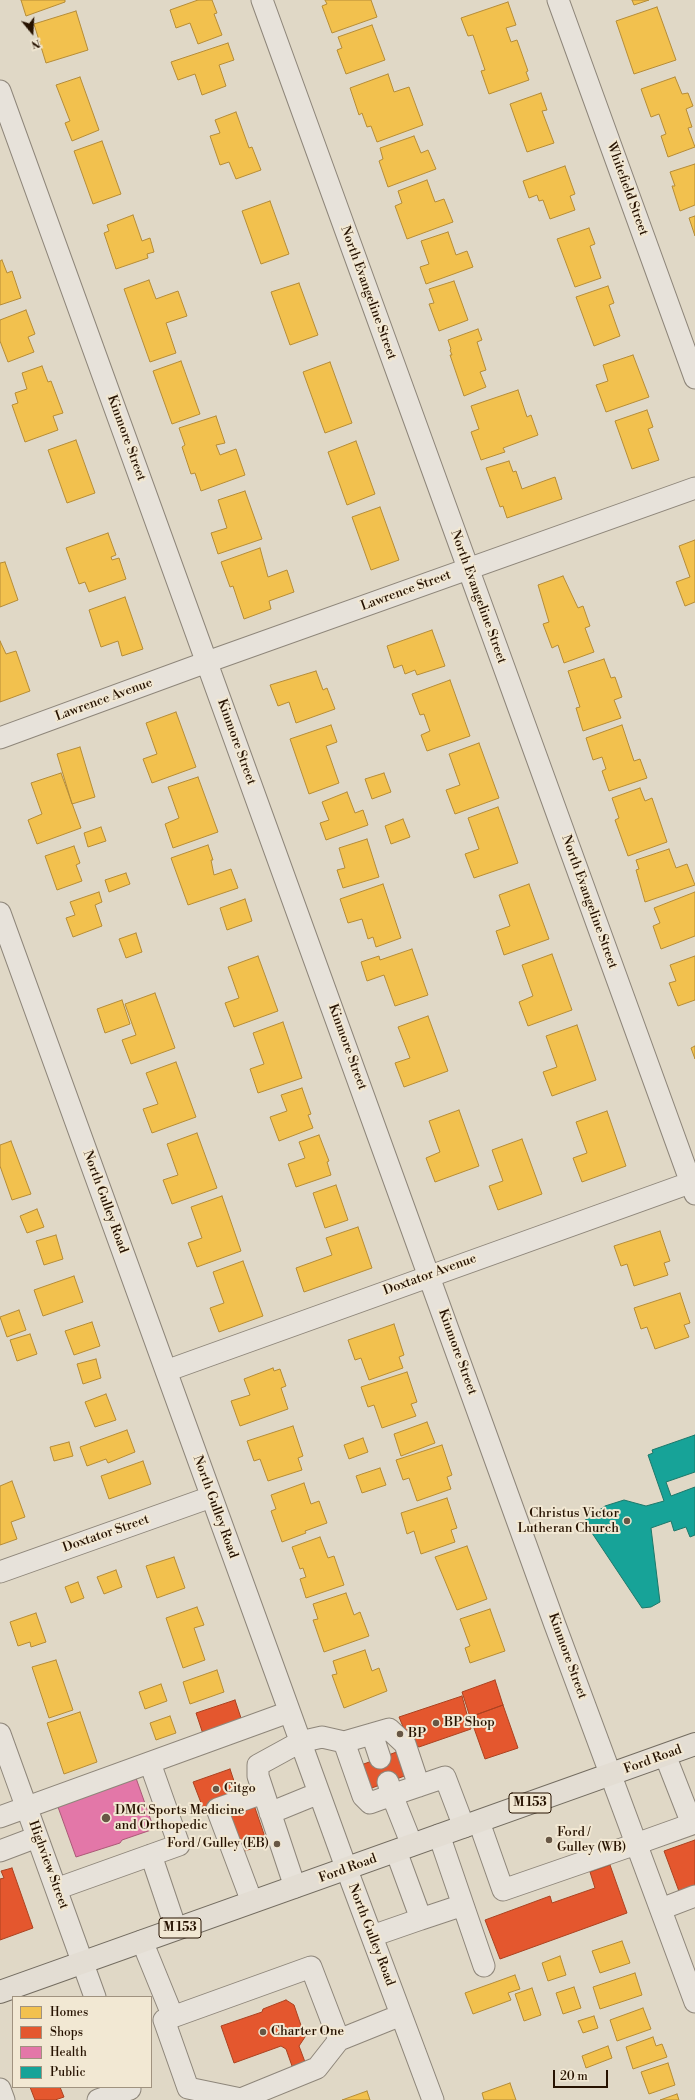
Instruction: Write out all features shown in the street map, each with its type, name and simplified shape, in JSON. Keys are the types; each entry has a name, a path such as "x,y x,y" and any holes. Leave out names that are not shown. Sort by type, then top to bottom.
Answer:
{"main road":[{"name":"Ford Road","path":"0,1992 252,1902 347,1870 439,1835 695,1744"}],"street":[{"name":"North Evangeline Street","path":"262,0 694,1186"},
{"name":"Whitefield Street","path":"558,0 695,378"},
{"name":"Kinmore Street","path":"0,92 636,1844 695,2002"},
{"name":"Lawrence Street","path":"207,662 695,488"},
{"name":"Lawrence Avenue","path":"0,738 207,662"},
{"name":"North Gulley Road","path":"0,913 289,1712 433,2100"},
{"name":"Doxtator Avenue","path":"166,1371 430,1275 694,1186"},
{"name":"Doxtator Street","path":"0,1572 211,1497"},
{"path":"0,1817 289,1712"},
{"path":"295,1887 263,1793 258,1776 258,1765 300,1742 322,1737 344,1742 389,1729 405,1744 419,1786"},
{"name":"Highview Street","path":"0,1734 96,1996"},
{"path":"372,1734 380,1758"},
{"path":"344,1742 363,1796 370,1802 390,1789 419,1786 445,1777 471,1824 503,1890 692,1824 665,1755"},
{"path":"56,1889 180,1845 150,1763"},
{"path":"390,1789 421,1919"},
{"path":"252,1902 217,1809 263,1793"},
{"path":"270,1813 319,1793"},
{"path":"439,1835 484,1966"},
{"path":"0,1851 37,1837"},
{"path":"151,1855 176,1929"},
{"path":"660,1909 695,1896"},
{"path":"372,1936 463,1905"},
{"path":"142,1941 168,2018 188,2088 241,2100 317,2068 338,2040 401,2015"},
{"path":"168,2018 311,1967 338,2040"},
{"path":"88,2088 93,2100"},
{"path":"0,2089 4,2100"},
{"path":"98,2100 131,2092"}],"building: Homes":[{"path":"21,0 65,0 65,2 26,16"},
{"path":"198,0 212,0 217,13 214,14 222,35 198,44 190,23 176,28 170,10"},
{"path":"325,0 371,0 377,17 332,33 322,6 327,4"},
{"path":"632,0 649,0 634,5"},
{"path":"508,2 516,25 506,28 511,42 517,40 528,71 526,72 529,80 489,94 481,71 485,70 473,35 468,36 461,18"},
{"path":"657,7 676,60 634,74 616,21"},
{"path":"76,11 88,50 46,63 34,24"},
{"path":"372,25 385,60 346,74 337,50 342,48 338,37"},
{"path":"228,43 234,60 219,65 226,86 202,95 195,74 178,80 171,62"},
{"path":"388,74 394,92 409,87 423,125 377,142 371,126 367,127 362,113 359,115 350,88"},
{"path":"80,77 99,130 72,141 65,123 70,121 56,85"},
{"path":"675,77 682,94 688,93 693,106 686,109 692,127 688,128 695,147 668,157 661,136 666,134 659,114 651,117 641,89"},
{"path":"541,93 547,110 542,111 554,143 527,152 510,104"},
{"path":"236,112 249,148 252,147 261,170 236,179 229,162 220,165 210,136 220,133 215,120"},
{"path":"414,136 421,153 428,150 436,169 388,187 379,161 383,159 380,148"},
{"path":"102,141 121,194 93,204 74,151"},
{"path":"695,164 695,205 680,211 672,186 675,186 670,172"},
{"path":"565,166 575,194 570,196 575,210 550,219 543,200 539,201 537,195 529,198 523,181"},
{"path":"427,180 435,202 444,199 453,222 407,239 395,206 402,203 398,191"},
{"path":"270,201 289,254 261,264 242,211"},
{"path":"133,215 142,241 150,238 154,252 147,254 148,258 116,269 104,233 109,231 107,225"},
{"path":"695,216 695,236 689,218"},
{"path":"589,228 595,244 590,246 601,278 575,287 557,239"},
{"path":"448,232 456,255 467,251 473,267 426,284 420,267 429,264 421,241"},
{"path":"2,260 7,273 12,271 21,298 0,305 0,261"},
{"path":"149,280 156,299 178,291 187,316 166,323 176,353 150,362 124,289"},
{"path":"454,281 468,320 439,331 429,304 434,303 429,289"},
{"path":"299,283 318,335 290,345 271,292"},
{"path":"608,286 614,303 609,305 620,336 594,346 576,297"},
{"path":"26,310 35,334 28,337 34,352 8,362 0,341 0,320"},
{"path":"478,329 482,340 477,342 486,370 480,372 486,387 464,396 450,355 452,355 448,340"},
{"path":"633,355 649,397 606,412 596,385 608,381 603,365"},
{"path":"181,361 200,414 172,424 153,371"},
{"path":"330,362 352,423 325,433 303,372"},
{"path":"42,366 48,382 51,381 63,413 53,416 58,430 25,442 12,405 18,403 15,393 27,389 22,373"},
{"path":"518,390 527,417 531,415 538,435 503,448 505,452 481,460 471,432 479,429 471,406"},
{"path":"647,410 653,427 648,429 659,460 632,469 615,421"},
{"path":"216,416 225,443 216,445 220,455 236,449 245,475 201,491 195,473 191,474 182,447 185,445 179,428"},
{"path":"76,440 95,493 67,503 48,450"},
{"path":"356,441 375,494 347,505 328,452"},
{"path":"509,461 513,472 516,471 522,489 555,477 562,499 507,518 503,506 500,507 486,468"},
{"path":"245,491 262,539 218,554 211,533 227,528 218,500"},
{"path":"380,507 399,560 371,570 352,517"},
{"path":"108,533 116,555 111,557 112,560 119,558 126,579 89,592 85,582 79,584 66,548"},
{"path":"695,540 695,602 685,606 676,582 690,577 679,546"},
{"path":"260,548 268,577 287,570 294,592 269,601 271,609 244,619 233,586 230,587 221,562"},
{"path":"5,562 18,600 0,607 0,563"},
{"path":"563,576 578,608 583,606 590,626 585,628 594,652 564,663 558,645 552,648 543,624 549,622 538,585"},
{"path":"125,597 143,649 122,656 118,641 101,647 89,610"},
{"path":"432,630 445,666 417,675 415,670 405,674 402,665 394,668 387,646"},
{"path":"0,641 6,654 16,651 30,691 0,702"},
{"path":"604,659 611,678 615,677 622,697 614,700 621,718 583,731 576,708 580,707 568,671"},
{"path":"316,671 323,690 327,688 335,709 296,723 289,702 278,706 270,685"},
{"path":"450,680 470,736 427,751 421,735 430,731 424,714 420,715 412,694"},
{"path":"176,712 196,767 152,783 143,759 157,754 146,723"},
{"path":"331,725 337,742 326,746 339,783 309,794 290,739"},
{"path":"622,725 634,761 640,759 647,778 609,791 602,771 606,769 602,757 593,760 586,738"},
{"path":"479,743 499,798 455,814 446,790 460,785 449,754"},
{"path":"80,747 95,797 72,804 57,754"},
{"path":"61,773 81,828 37,844 28,820 42,814 31,783"},
{"path":"384,773 391,792 372,799 365,779"},
{"path":"198,777 218,832 173,848 165,824 179,818 168,787"},
{"path":"640,788 645,801 652,798 667,842 628,856 615,820 619,818 612,798"},
{"path":"347,792 355,813 363,810 368,825 326,840 320,823 329,820 322,802"},
{"path":"498,807 518,863 474,878 465,854 479,849 468,818"},
{"path":"403,819 410,837 391,844 385,826"},
{"path":"101,827 106,841 88,847 84,833"},
{"path":"367,839 379,877 343,888 337,870 345,868 339,848"},
{"path":"208,845 213,860 211,860 214,875 231,869 238,888 188,905 171,858"},
{"path":"74,846 80,863 76,865 82,881 57,890 45,856"},
{"path":"669,849 676,868 687,864 695,885 645,902 636,870 639,869 636,860"},
{"path":"126,873 130,884 109,892 105,880"},
{"path":"383,884 401,938 376,947 373,937 368,939 362,919 348,923 340,899"},
{"path":"529,884 549,939 504,955 496,931 510,926 499,895"},
{"path":"99,892 102,902 95,905 102,926 73,937 66,918 75,915 70,902"},
{"path":"695,892 695,936 661,949 653,926 660,923 654,908"},
{"path":"245,899 252,921 227,930 220,908"},
{"path":"136,933 142,952 126,958 119,939"},
{"path":"412,949 428,995 395,1006 384,975 367,981 361,962 379,956 380,960"},
{"path":"552,954 572,1010 528,1026 519,1002 533,996 522,965"},
{"path":"258,956 278,1011 234,1027 225,1003 239,998 228,967"},
{"path":"695,956 695,1000 678,1006 669,983 676,981 670,965"},
{"path":"155,993 175,1048 131,1064 122,1040 136,1035 125,1004"},
{"path":"122,1000 130,1024 105,1033 97,1009"},
{"path":"428,1016 448,1071 404,1087 395,1063 410,1058 398,1027"},
{"path":"283,1022 302,1078 258,1093 250,1069 264,1064 253,1033"},
{"path":"577,1025 596,1080 552,1096 543,1072 557,1067 546,1036"},
{"path":"695,1046 695,1059 691,1048"},
{"path":"176,1062 196,1117 152,1133 143,1109 158,1104 146,1073"},
{"path":"302,1088 311,1114 308,1115 313,1128 279,1141 270,1117 287,1111 281,1095"},
{"path":"459,1110 479,1166 435,1182 426,1158 440,1152 429,1121"},
{"path":"607,1111 626,1166 582,1182 573,1158 587,1153 576,1122"},
{"path":"197,1133 217,1188 172,1204 163,1180 178,1175 167,1144"},
{"path":"319,1135 329,1161 327,1162 331,1175 296,1187 288,1164 305,1158 299,1142"},
{"path":"522,1139 542,1194 498,1210 489,1186 503,1181 492,1150"},
{"path":"11,1141 31,1194 12,1200 0,1166 0,1145"},
{"path":"336,1185 348,1220 325,1228 313,1193"},
{"path":"222,1196 241,1251 197,1267 188,1243 202,1238 191,1207"},
{"path":"37,1209 44,1227 27,1233 20,1216"},
{"path":"358,1227 372,1268 304,1292 296,1268 332,1255 326,1238"},
{"path":"660,1231 670,1261 664,1263 668,1275 634,1286 627,1264 621,1266 614,1246"},
{"path":"56,1235 63,1259 44,1265 36,1241"},
{"path":"243,1261 263,1316 219,1332 210,1308 224,1303 213,1272"},
{"path":"74,1276 83,1302 43,1316 34,1290"},
{"path":"680,1293 690,1323 684,1325 689,1337 655,1349 647,1327 641,1329 634,1308"},
{"path":"19,1310 26,1330 7,1337 0,1317"},
{"path":"92,1322 100,1346 74,1355 65,1331"},
{"path":"394,1324 404,1355 399,1357 403,1368 369,1380 361,1358 355,1360 348,1340"},
{"path":"30,1334 37,1354 17,1361 10,1340"},
{"path":"96,1359 101,1378 83,1384 77,1364"},
{"path":"273,1368 274,1371 280,1369 286,1386 281,1388 288,1409 240,1426 231,1401 250,1395 244,1379"},
{"path":"407,1372 417,1402 411,1404 416,1416 382,1428 374,1405 368,1407 361,1387"},
{"path":"106,1394 116,1420 95,1427 85,1402"},
{"path":"427,1422 435,1443 401,1456 394,1434"},
{"path":"293,1426 303,1456 298,1458 302,1470 268,1481 260,1459 254,1461 247,1441"},
{"path":"127,1430 135,1452 108,1463 106,1459 87,1466 80,1447"},
{"path":"363,1438 368,1452 349,1459 344,1445"},
{"path":"69,1442 73,1456 54,1461 50,1447"},
{"path":"442,1445 452,1475 447,1477 451,1489 417,1501 409,1478 403,1480 396,1460"},
{"path":"143,1461 151,1484 109,1499 101,1476"},
{"path":"380,1468 386,1485 362,1493 356,1476"},
{"path":"12,1481 25,1517 11,1522 17,1539 0,1545 0,1486"},
{"path":"304,1483 311,1504 319,1501 327,1523 282,1542 271,1511 276,1509 271,1495"},
{"path":"447,1498 457,1528 451,1530 455,1542 421,1554 414,1531 407,1534 401,1513"},
{"path":"320,1537 328,1558 334,1556 344,1585 306,1598 300,1579 306,1577 303,1568 300,1569 292,1547"},
{"path":"467,1546 487,1599 457,1610 435,1557"},
{"path":"174,1557 185,1588 157,1598 146,1566"},
{"path":"116,1570 122,1587 104,1594 97,1577"},
{"path":"78,1582 84,1598 71,1603 65,1587"},
{"path":"346,1593 354,1615 360,1612 369,1636 324,1652 313,1620 318,1619 313,1604"},
{"path":"197,1607 204,1625 194,1628 205,1660 183,1668 166,1618"},
{"path":"490,1609 505,1651 470,1663 465,1648 470,1646 460,1619"},
{"path":"36,1613 46,1642 31,1647 30,1642 18,1646 10,1622"},
{"path":"365,1650 372,1671 379,1668 387,1691 344,1708 332,1675 337,1674 333,1661"},
{"path":"56,1660 73,1710 49,1718 32,1667"},
{"path":"217,1670 224,1692 190,1704 183,1682"},
{"path":"161,1684 167,1701 145,1709 139,1692"},
{"path":"80,1712 97,1762 64,1774 47,1723"},
{"path":"170,1716 176,1733 156,1740 150,1723"},
{"path":"622,1941 630,1963 600,1973 592,1951"},
{"path":"560,1956 566,1975 548,1981 542,1963"},
{"path":"635,1973 642,1995 600,2009 593,1987"},
{"path":"515,1975 520,1989 508,1993 511,2000 473,2014 465,1993"},
{"path":"574,1987 581,2008 563,2014 556,1993"},
{"path":"532,1988 541,2015 524,2021 515,1994"},
{"path":"643,2008 651,2029 617,2041 610,2020"},
{"path":"594,2016 598,2028 583,2033 578,2021"},
{"path":"653,2037 656,2046 662,2044 667,2057 633,2069 626,2047"},
{"path":"608,2046 612,2058 586,2068 582,2056"},
{"path":"668,2063 675,2085 649,2094 641,2072"},
{"path":"510,2083 516,2100 484,2100 482,2093"},
{"path":"367,2091 370,2100 342,2100"},
{"path":"677,2094 679,2100 660,2100"}],"building: Shops":[{"path":"495,1680 503,1705 470,1717 462,1692"},
{"name":"BP Shop","path":"462,1696 471,1729 419,1747 409,1741 399,1717"},
{"path":"235,1700 242,1721 203,1734 196,1713"},
{"path":"503,1705 518,1748 485,1759 470,1717"},
{"path":"402,1750 410,1774 369,1789 361,1765"},
{"name":"Citgo","path":"230,1769 239,1796 203,1808 193,1782"},
{"path":"253,1802 267,1843 242,1852 227,1810"},
{"path":"695,1840 695,1889 680,1894 664,1851"},
{"path":"610,1865 627,1913 500,1959 485,1920 550,1896 552,1903 595,1888 590,1872"},
{"path":"12,1868 33,1928 0,1940 0,1879 4,1878 1,1871"},
{"name":"Charter One","path":"286,2000 294,2005 305,2037 299,2046 305,2062 292,2066 286,2049 281,2046 234,2063 221,2026 262,2012 263,2009"},
{"path":"30,2088 60,2088 64,2097 55,2100 35,2100"}],"building: Health":[{"name":"DMC Sports Medicine and Orthopedic","path":"136,1778 154,1829 122,1840 120,1843 76,1857 58,1807"}],"building: Public":[{"name":"Christus Victor Lutheran Church","path":"695,1435 695,1472 666,1482 671,1496 695,1487 695,1535 690,1537 686,1527 674,1531 671,1521 651,1528 660,1602 651,1607 642,1608 584,1521 605,1506 624,1500 646,1506 664,1501 648,1455 653,1453 652,1450"}],"place":[{"name":"Christus Victor Lutheran Church","path":"627,1521"},
{"name":"BP Shop","path":"436,1723"},
{"name":"BP","path":"400,1734"},
{"name":"Citgo","path":"216,1789"},
{"name":"DMC Sports Medicine and Orthopedic","path":"106,1818"},
{"name":"Ford / Gulley (WB)","path":"549,1840"},
{"name":"Ford / Gulley (EB)","path":"277,1844"},
{"name":"Charter One","path":"263,2032"}]}
